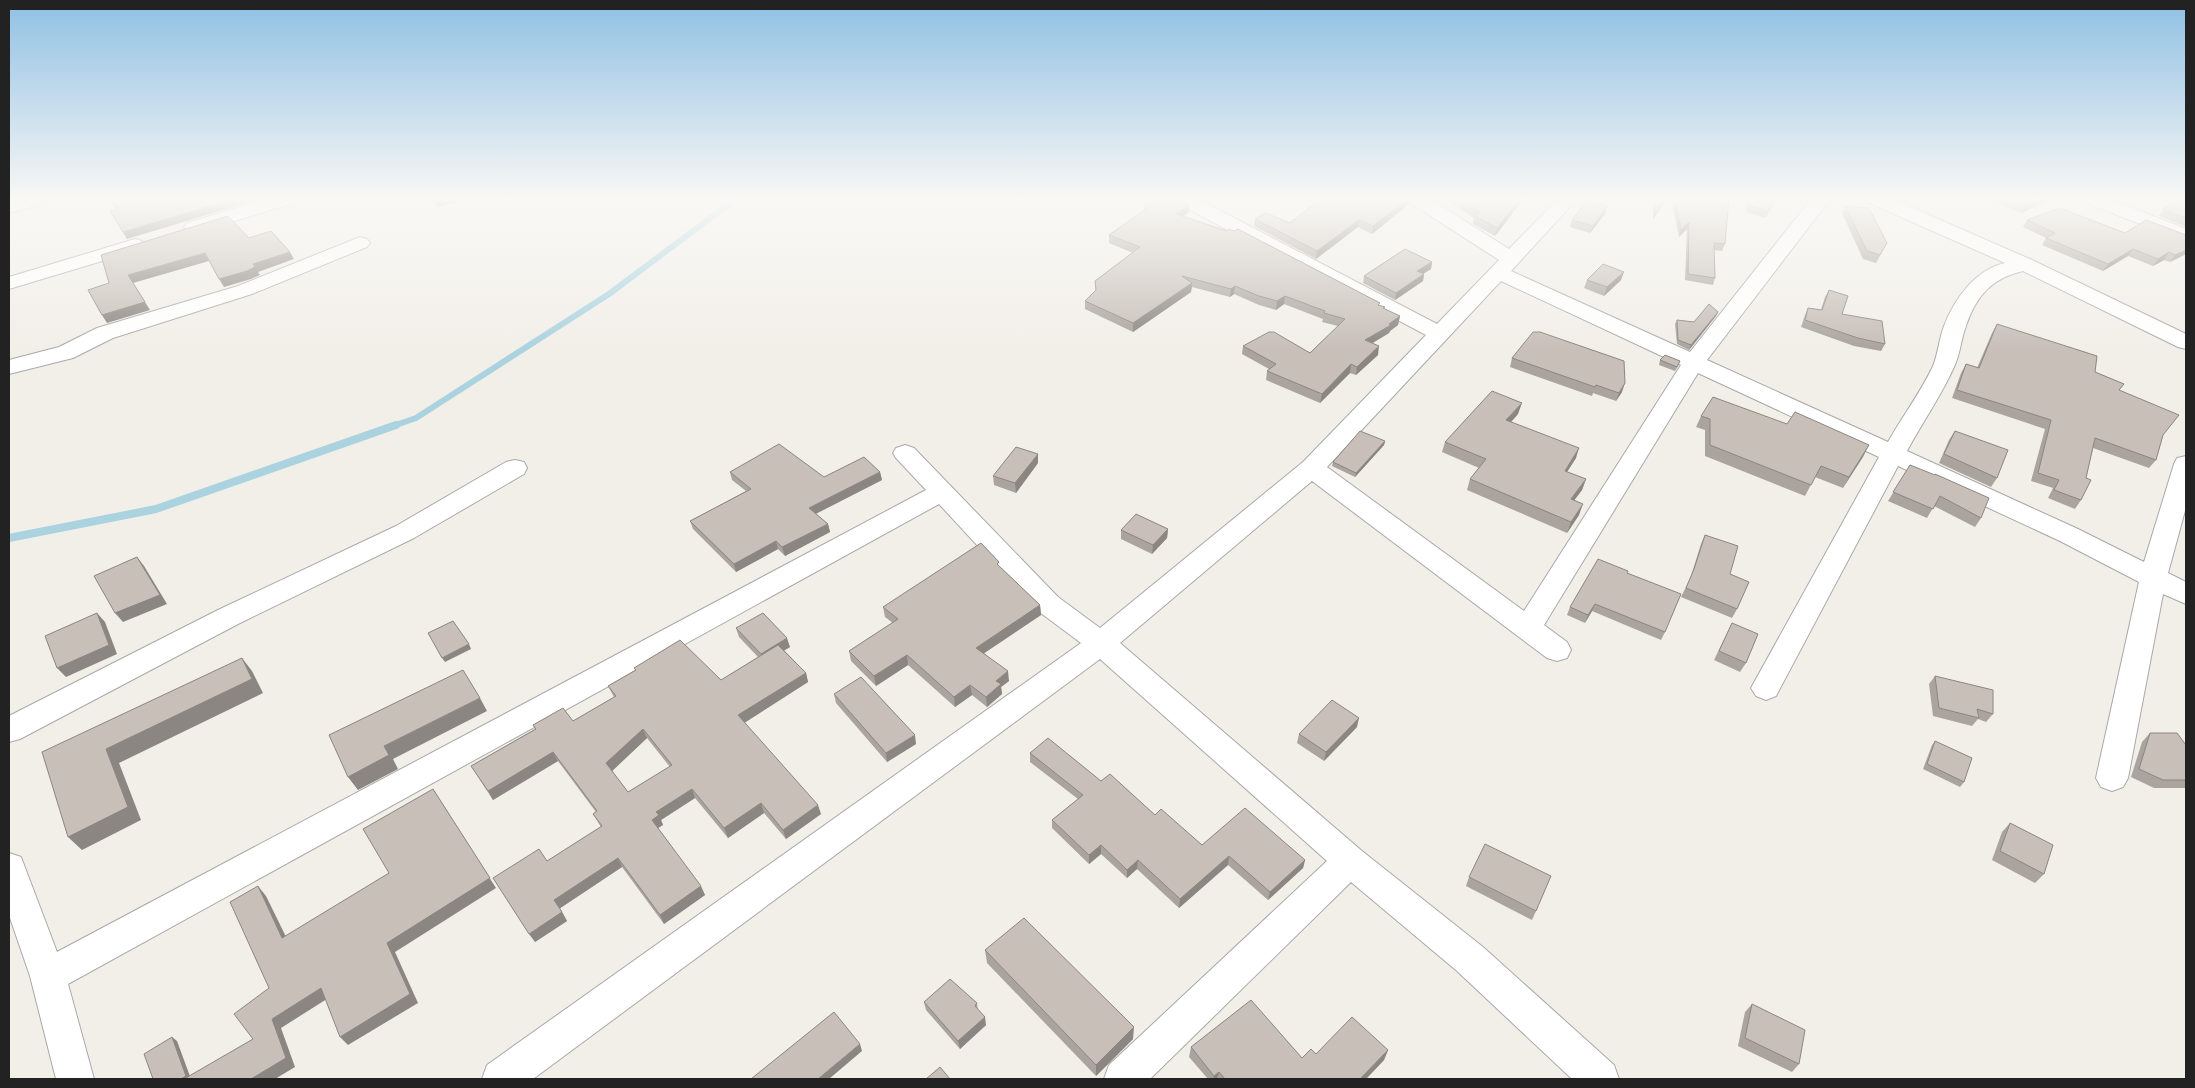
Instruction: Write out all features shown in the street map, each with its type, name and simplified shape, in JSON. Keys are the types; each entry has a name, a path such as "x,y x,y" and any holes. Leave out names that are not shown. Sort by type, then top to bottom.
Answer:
{"street":[{"path":"9,284 125,249"},
{"path":"9,367 46,356 65,353 105,333 246,290 346,249"},
{"path":"1279,249 1439,333"},
{"path":"1482,249 1505,266 1694,361 2069,535 2186,594"},
{"path":"506,1078 1101,643 1312,468 1521,249"},
{"path":"1528,627 1694,361 1782,249"},
{"path":"1990,249 2186,342"},
{"path":"1766,688 1893,453 1944,366 1955,326 1966,302 1987,277 1999,270 2025,264"},
{"path":"905,453 1048,604 1101,643 1350,861 1470,959 1600,1079"},
{"path":"2112,778 2153,578 2186,464"},
{"path":"9,730 228,617 405,532 515,468"},
{"path":"1312,468 1558,650"},
{"path":"48,976 942,492"},
{"path":"1123,1079 1350,861"},
{"path":"9,868 48,976 75,1079"}],"building":[{"path":"121,249 287,249 290,252 253,264 255,267 247,271 219,279 205,253 128,275 145,302 102,315 88,290 109,283 101,255"},
{"path":"1138,249 1276,249 1380,303 1378,305 1400,316 1389,324 1391,325 1365,340 1379,346 1357,367 1351,364 1322,394 1267,371 1276,364 1243,346 1269,332 1274,332 1310,353 1345,319 1324,313 1325,311 1285,296 1277,301 1235,286 1231,289 1182,276 1192,283 1133,323 1085,301 1096,290 1095,281"},
{"path":"1405,249 1432,262 1417,271 1424,274 1396,293 1364,276"},
{"path":"1688,249 1714,249 1715,278 1688,274"},
{"path":"1866,249 1884,249 1880,255 1867,251"},
{"path":"2072,249 2186,249 2175,255 2169,252 2158,259 2133,249 2108,264"},
{"path":"1603,264 1624,272 1607,287 1587,280"},
{"path":"1829,290 1848,296 1842,314 1882,321 1885,344 1858,338 1805,320 1808,308 1822,310"},
{"path":"1709,304 1718,312 1691,345 1678,340 1677,320 1694,322"},
{"path":"1997,324 2097,356 2095,372 2124,384 2119,390 2179,415 2163,435 2156,460 2095,438 2086,478 2091,480 2081,500 2054,490 2059,480 2038,473 2051,420 1957,390 1966,364 1979,368"},
{"path":"1533,332 1540,332 1624,361 1625,383 1619,393 1596,385 1595,387 1512,358"},
{"path":"1665,355 1680,361 1677,367 1660,360"},
{"path":"1492,391 1522,403 1506,420 1579,448 1565,471 1586,479 1571,499 1583,504 1571,522 1470,479 1486,459 1445,442"},
{"path":"1713,397 1787,424 1795,412 1869,445 1849,477 1821,466 1811,485 1710,445 1710,419 1701,416"},
{"path":"1360,431 1385,441 1356,473 1333,462"},
{"path":"1955,431 2008,450 1997,478 1944,454"},
{"path":"779,444 824,477 864,457 880,472 809,508 828,524 782,547 776,541 734,564 690,521 751,489 730,472"},
{"path":"1016,447 1038,454 1015,483 993,476"},
{"path":"1910,465 1989,498 1981,518 1940,496 1933,509 1893,492"},
{"path":"1136,514 1168,529 1153,545 1121,530"},
{"path":"1705,535 1738,546 1730,574 1749,582 1737,609 1686,588"},
{"path":"981,543 999,562 997,564 1040,605 976,648 1008,671 996,681 1001,684 986,697 970,685 954,697 907,655 874,676 849,651 898,619 883,607"},
{"path":"137,557 160,595 115,613 94,576"},
{"path":"1598,559 1628,571 1627,573 1681,594 1665,632 1595,604 1588,615 1570,607"},
{"path":"97,613 109,645 57,668 45,636"},
{"path":"763,613 787,638 761,654 736,628"},
{"path":"453,621 469,644 442,658 428,633"},
{"path":"1732,623 1758,634 1746,663 1719,651"},
{"path":"680,640 721,680 778,645 806,673 738,715 818,805 783,830 761,803 724,828 692,789 656,812 659,815 652,820 701,886 660,915 618,858 554,900 562,912 529,934 493,878 539,849 547,861 602,826 593,814 597,811 553,752 488,791 471,766 536,729 533,725 563,708 573,721 616,696 608,686 636,670 634,668","holes":["643,729 672,765 628,792 606,763"]},
{"path":"242,658 252,679 106,749 128,807 68,837 42,752"},
{"path":"463,670 480,698 384,746 389,755 348,777 329,735"},
{"path":"1935,676 1993,690 1993,714 1977,709 1979,718 1939,708"},
{"path":"861,677 915,735 886,753 834,694"},
{"path":"1332,700 1359,718 1326,752 1299,734"},
{"path":"2150,733 2177,733 2186,745 2186,780 2163,780 2139,769"},
{"path":"1048,738 1101,781 1110,774 1155,815 1161,809 1202,845 1245,808 1305,860 1270,892 1229,856 1180,899 1138,860 1127,870 1101,845 1089,855 1052,820 1083,795 1030,753"},
{"path":"1935,741 1972,758 1964,782 1927,764"},
{"path":"433,789 490,878 387,943 410,994 340,1037 321,988 272,1019 286,1058 251,1079 184,1079 253,1039 234,1014 269,988 230,902 258,886 282,938 389,873 363,829"},
{"path":"2010,823 2053,845 2044,874 2000,851"},
{"path":"1485,844 1551,876 1536,911 1469,877"},
{"path":"1024,918 1134,1027 1096,1065 985,950"},
{"path":"950,979 977,1003 975,1006 985,1017 958,1041 924,1002"},
{"path":"1251,1000 1302,1058 1311,1049 1316,1054 1352,1017 1388,1050 1360,1079 1225,1079 1219,1072 1214,1076 1191,1047"},
{"path":"1752,1004 1805,1030 1799,1064 1745,1038"},
{"path":"834,1012 860,1044 818,1079 751,1079"},
{"path":"172,1037 186,1076 181,1079 153,1079 144,1054"},
{"path":"940,1067 950,1079 926,1079"}],"waterway":[{"path":"393,426 416,418 609,294 669,249"},
{"path":"9,538 156,509 396,425"}]}
